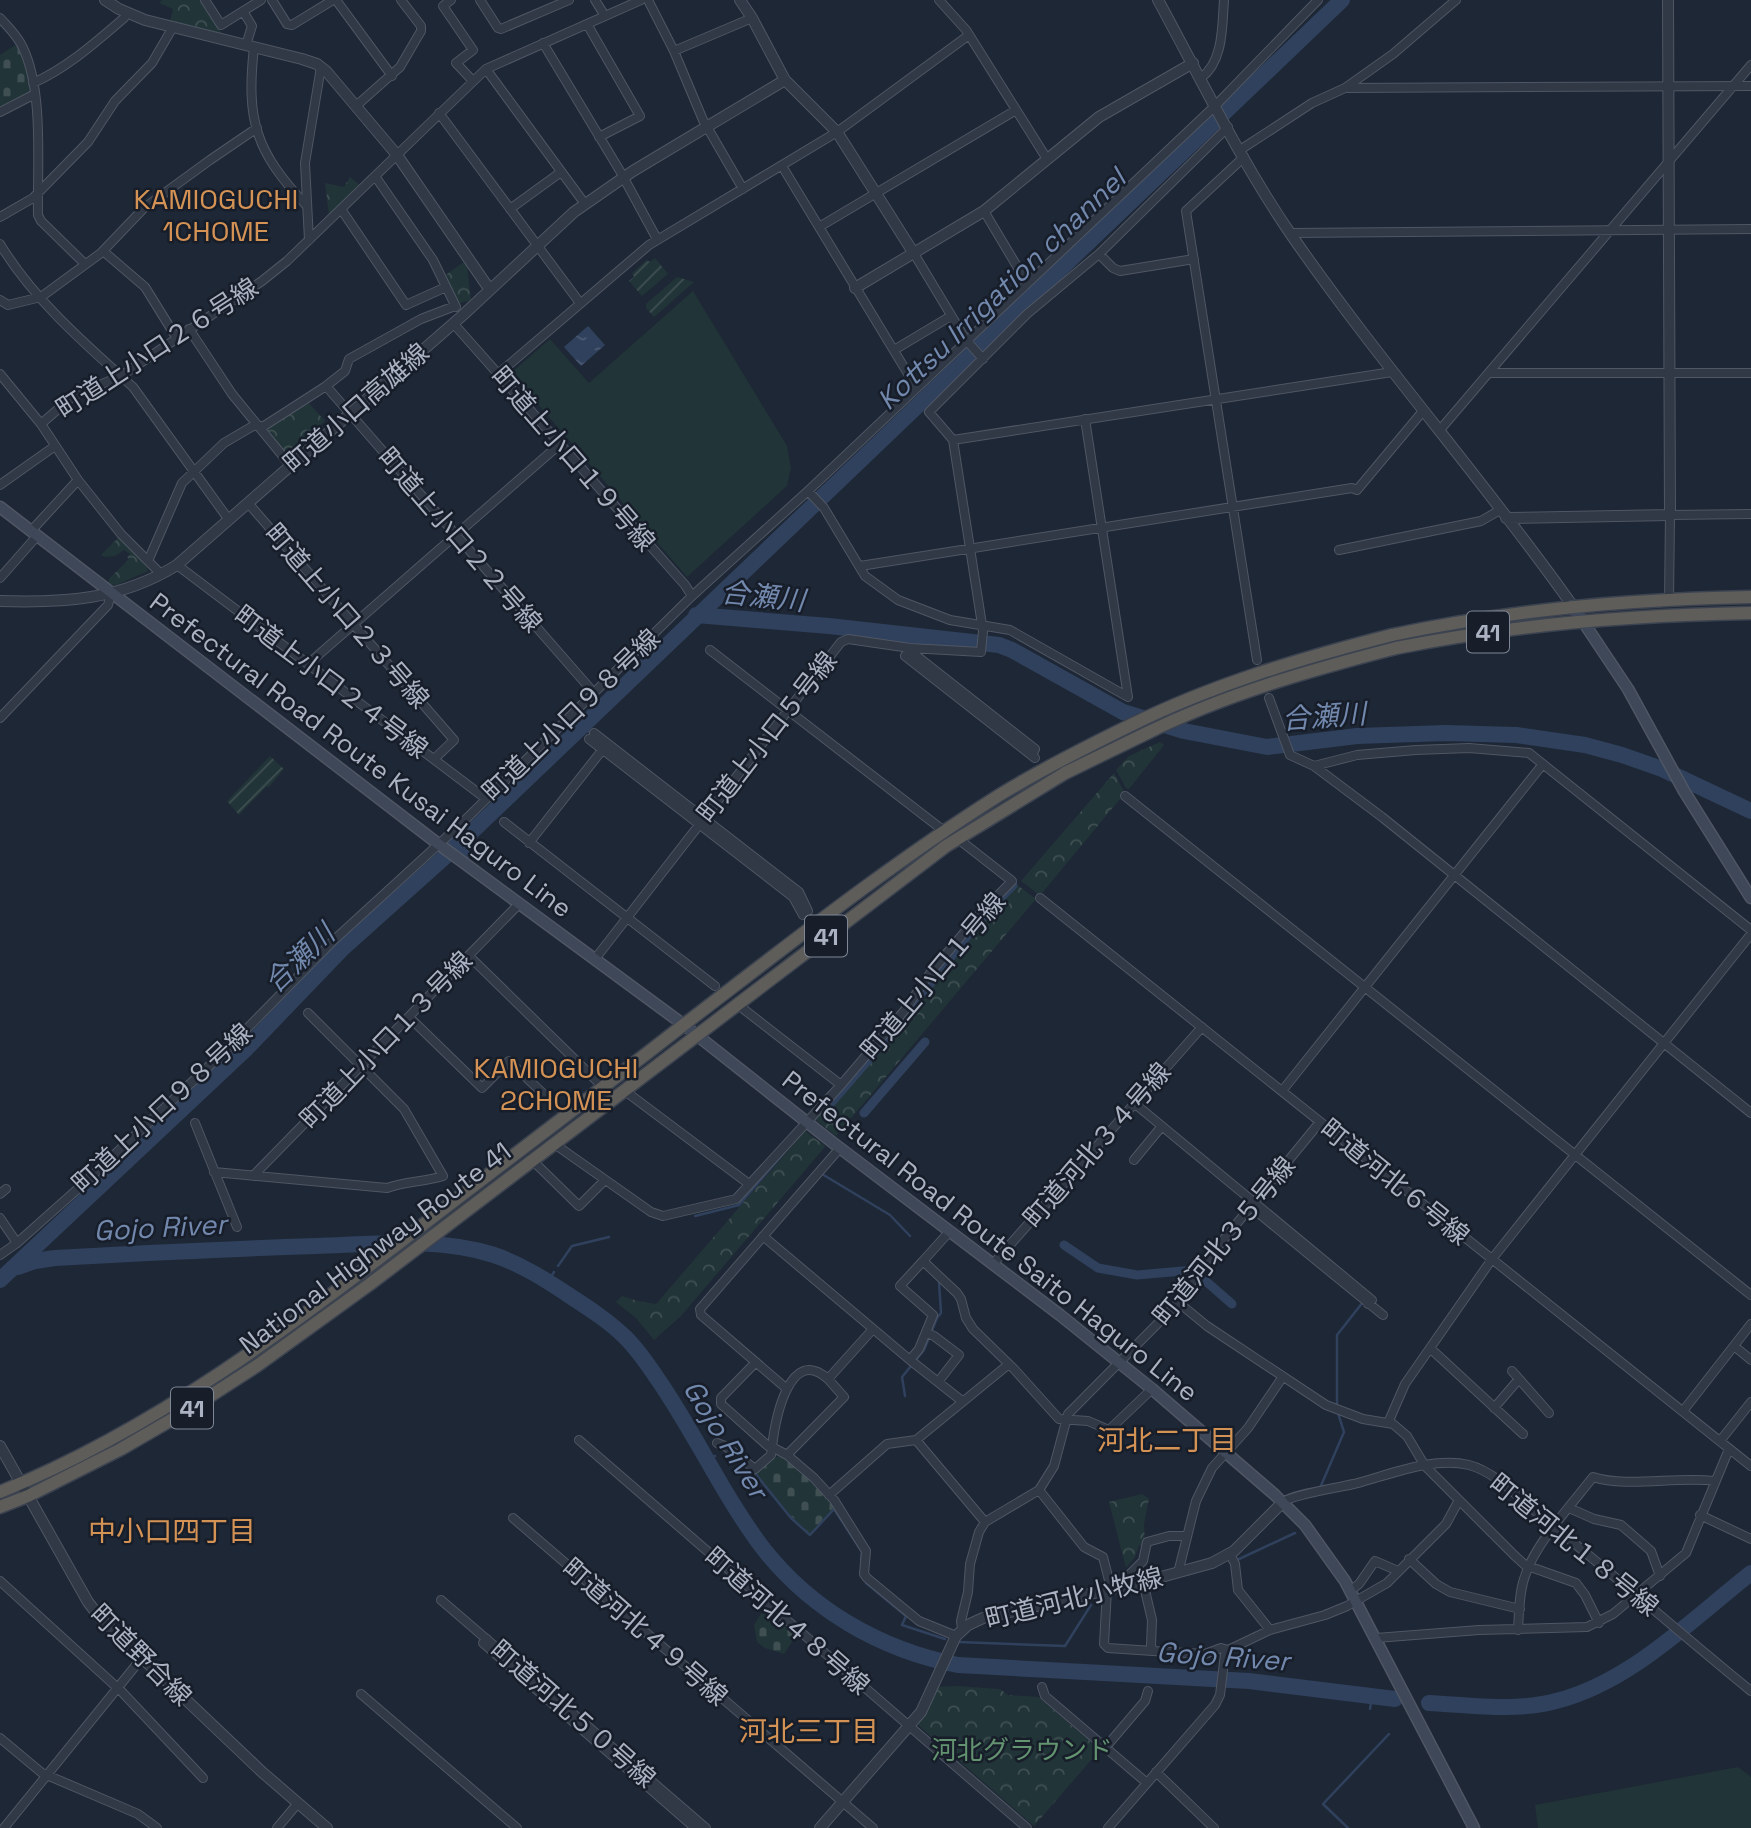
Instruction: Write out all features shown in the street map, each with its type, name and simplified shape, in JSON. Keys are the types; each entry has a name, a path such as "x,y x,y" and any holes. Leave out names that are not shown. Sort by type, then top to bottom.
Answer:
{"highway":[{"name":"National Highway Route 41","path":"0,1507 28,1496 121,1449 258,1365 370,1284 894,883 957,838 1065,773 1155,729 1227,700 1445,624 1572,605 1751,597"},
{"name":"National Highway Route 41","path":"0,1492 111,1439 246,1356 462,1195 886,871 944,831 1058,761 1147,717 1222,686 1303,658 1394,642 1581,620 1751,613"}],"main road":[{"name":"Prefectural Road Route Kusai Haguro Line","path":"0,507 437,843 697,1035"},
{"path":"1572,605 1628,689 1684,791 1751,898"},
{"name":"Prefectural Road Route Saito Haguro Line","path":"697,1035 1119,1362 1283,1502 1322,1546 1354,1595 1474,1828"}],"street":[{"path":"105,0 127,13 307,60 321,67 397,155 490,290"},
{"path":"205,0 220,25 261,0"},
{"path":"272,0 287,24 292,25 334,0 392,76"},
{"path":"356,106 392,76 421,31 421,26 401,0"},
{"path":"480,0 501,29 569,0"},
{"path":"595,0 605,16"},
{"name":"町道上小口２６号線","path":"41,424 73,396 121,376 262,281 309,240 485,69 641,0"},
{"path":"648,0 707,126 743,189"},
{"path":"740,0 785,80 837,132 877,192 966,341 983,359"},
{"path":"939,0 969,35 1046,159"},
{"path":"1158,0 1242,153 1290,233 1392,372 1572,605"},
{"path":"1201,78 1212,67 1220,44 1224,0"},
{"name":"町道上小口９８号線","path":"0,1255 17,1243 223,1053 334,940 463,822 692,596 808,492 1216,105 1318,0"},
{"path":"1256,660 1186,211 1242,153 1312,103 1345,88 1394,54 1455,0"},
{"path":"1668,0 1669,601"},
{"path":"448,2 443,6 473,50 456,63 472,80"},
{"path":"243,11 252,26 250,97 262,150 306,205"},
{"path":"33,83 72,60 127,13"},
{"path":"0,18 19,41 28,60 33,83 40,221 85,264"},
{"path":"674,51 752,18"},
{"path":"587,24 639,116 599,137"},
{"path":"0,217 37,194 88,142 115,101 152,63 173,27"},
{"path":"498,374 630,260 657,240 837,132 969,35"},
{"path":"543,43 623,177 657,240"},
{"path":"855,288 984,211 1099,117 1193,63"},
{"path":"1439,431 1751,65"},
{"path":"309,240 306,153 321,67"},
{"path":"485,69 586,203"},
{"name":"町道小口高雄線","path":"0,601 60,601 111,594 177,565 463,315 586,203 623,177 785,80"},
{"path":"1345,88 1751,86"},
{"path":"0,112 35,94"},
{"path":"819,227 1016,110"},
{"path":"439,113 580,303"},
{"path":"1227,125 1099,254 1027,314 929,412 953,440 1392,372"},
{"path":"0,300 8,305 41,297 103,251 144,208 257,128"},
{"path":"782,166 916,387"},
{"path":"510,209 561,172"},
{"path":"375,176 435,264 455,306 463,315"},
{"path":"341,209 406,305 446,287"},
{"path":"984,211 1027,283"},
{"path":"1290,233 1751,229"},
{"path":"0,244 36,293 114,372 133,387 229,520"},
{"path":"103,251 145,286 176,337"},
{"path":"1099,254 1120,271 1195,259"},
{"path":"148,561 182,484 224,443 257,425 264,426 326,386 345,371 349,359 421,319 455,306"},
{"path":"894,350 951,316"},
{"name":"町道上小口１９号線","path":"453,323 692,596"},
{"path":"189,329 220,377 291,466"},
{"path":"1489,373 1751,373"},
{"path":"0,374 41,424 78,480 121,534 161,574"},
{"name":"町道上小口２２号線","path":"326,386 594,693"},
{"path":"860,566 1352,488 1357,490 1423,411"},
{"path":"808,492 822,506 865,576 898,600 983,630 1010,630 1128,697 1085,419"},
{"name":"町道上小口５号線","path":"595,959 842,641 848,639 909,649 981,652 983,630 953,440"},
{"path":"308,664 560,444"},
{"path":"0,485 55,446"},
{"path":"0,578 78,480"},
{"name":"町道上小口２３号線","path":"248,503 454,740 434,760"},
{"path":"1339,550 1481,521 1503,514 1751,514"},
{"name":"町道上小口２４号線","path":"177,565 485,798"},
{"path":"0,718 108,605 111,594"},
{"path":"909,649 1035,749 1033,757"},
{"path":"710,650 944,831"},
{"path":"1269,698 1290,755 1314,766 1455,875 1751,1113"},
{"path":"702,822 603,749 592,736 702,822 793,897 806,913"},
{"path":"1314,766 1357,755 1469,748 1521,751 1529,754 1751,932 1492,1259 1405,1384 1388,1423"},
{"path":"529,843 603,749"},
{"path":"1282,1091 1543,765"},
{"path":"1125,796 1751,1296"},
{"path":"504,822 715,986"},
{"name":"町道上小口１号線","path":"553,1143 651,1212 663,1216 736,1199 841,1085 904,1011 931,972 1012,881 957,838"},
{"name":"町道河北６号線","path":"1040,898 1751,1466"},
{"name":"町道上小口１３号線","path":"253,1176 519,904"},
{"path":"469,956 604,1087"},
{"path":"737,1004 841,1085"},
{"path":"214,1172 387,1188 406,1181 432,1180 443,1176 404,1109 308,1013"},
{"path":"409,1017 482,1088 509,1061 553,1103"},
{"name":"町道河北３４号線","path":"993,1264 1202,1027"},
{"path":"625,1090 749,1184"},
{"path":"1134,1103 1383,1315"},
{"name":"町道河北３５号線","path":"1039,1490 1054,1466 1068,1414 1179,1303 1197,1272 1320,1122"},
{"path":"195,1124 237,1227"},
{"path":"1134,1160 1162,1126"},
{"path":"787,1389 701,1315 701,1307 840,1148"},
{"path":"532,1160 579,1206 605,1180"},
{"path":"0,1218 17,1243"},
{"path":"910,1360 919,1349 933,1315 900,1286 950,1231"},
{"path":"763,1236 962,1401"},
{"path":"923,1261 957,1293 973,1329 1059,1419 1088,1420 1109,1430 1152,1390"},
{"path":"1179,1303 1207,1326 1326,1405 1363,1419 1393,1424 1407,1436 1425,1466 1514,1555 1529,1566 1576,1583 1599,1623"},
{"path":"1683,1411 1751,1324"},
{"path":"828,1379 873,1329"},
{"path":"927,1333 959,1355 938,1382"},
{"path":"1734,1346 1751,1360"},
{"path":"1431,1349 1522,1434"},
{"path":"756,1362 721,1398 721,1404 768,1446 787,1455 829,1494 866,1551 864,1574 867,1578 919,1621 959,1632 968,1592 970,1564 979,1532 985,1522 1039,1490 1084,1547 1103,1557 1109,1589 1104,1644 1108,1648 1205,1654 1221,1648 1228,1650 1270,1630 1325,1615 1354,1595 1387,1583 1446,1524 1459,1500"},
{"path":"829,1494 887,1444 916,1440 1009,1364"},
{"path":"717,1443 755,1469 771,1455 774,1434 789,1383 800,1371 824,1375 844,1397 787,1455"},
{"path":"1512,1371 1549,1413"},
{"path":"1178,1573 1199,1493 1215,1462 1260,1412 1282,1378"},
{"path":"1494,1408 1519,1379"},
{"path":"1720,1441 1751,1402"},
{"name":"町道河北４８号線","path":"579,1440 1027,1828"},
{"path":"916,1440 985,1522"},
{"name":"町道野合線","path":"0,1446 88,1603 100,1619 327,1828"},
{"path":"1376,1638 1479,1630 1587,1628 1599,1623 1636,1596 1687,1550 1729,1448"},
{"name":"町道河北１８号線","path":"1283,1502 1289,1497 1313,1494 1425,1466 1459,1464 1482,1470 1751,1691"},
{"path":"1518,1630 1524,1578 1529,1566 1554,1527 1593,1477 1610,1481 1715,1481"},
{"name":"町道河北小牧線","path":"820,1828 924,1707 959,1632 983,1618 1143,1582 1212,1563 1230,1554 1283,1502"},
{"path":"1569,1508 1594,1519 1620,1525 1651,1551 1660,1576"},
{"path":"1700,1515 1751,1539"},
{"name":"町道河北４９号線","path":"513,1518 873,1828"},
{"path":"1125,1586 1127,1577 1143,1561 1147,1542 1186,1535"},
{"path":"1230,1554 1235,1564 1238,1590 1270,1630"},
{"path":"1409,1559 1450,1592 1520,1609"},
{"path":"1354,1595 1375,1560 1398,1571"},
{"path":"0,1581 118,1688 203,1778"},
{"path":"1143,1582 1152,1620 1153,1651"},
{"name":"町道河北５０号線","path":"441,1600 706,1828"},
{"path":"487,1639 483,1643 695,1828"},
{"path":"1108,1828 1215,1705 1220,1695 1228,1650"},
{"path":"4,1828 141,1659"},
{"path":"1042,1688 1045,1696 1147,1783"},
{"path":"1105,1748 1145,1701 1148,1691"},
{"path":"361,1694 517,1828"},
{"path":"0,1738 47,1775 138,1814 157,1828"},
{"path":"1156,1772 1214,1828"},
{"path":"277,1828 298,1804"}],"green space":[{"path":"162,0 201,0 222,34 170,21 173,9 159,3"},
{"path":"17,44 26,64 32,90 0,109 0,55"},
{"path":"350,177 360,185 329,215 325,183 344,187"},
{"path":"655,258 668,274 642,296 629,281 634,277 632,273 647,260 650,262"},
{"path":"464,262 467,266 471,300 457,304 444,276"},
{"path":"677,277 694,282 654,317 646,304"},
{"path":"693,291 787,446 791,468 787,486 687,577 511,373 550,339 589,383"},
{"path":"307,401 325,421 286,455 264,429"},
{"path":"120,536 145,562 148,571 116,585 108,584 109,579 129,559 127,557 130,554 124,550 115,556 101,555"},
{"path":"1160,742 1164,745 1129,789 1126,788 1116,770 1129,756"},
{"path":"270,756 284,769 239,815 227,801"},
{"path":"1114,773 1125,793 1042,893 1038,894 1021,881"},
{"path":"1016,884 1036,899 836,1136 816,1120 896,1029 981,919"},
{"path":"805,1131 825,1146 824,1148 681,1316 654,1340 636,1318 616,1302 622,1296 656,1304"},
{"path":"782,1456 811,1478 834,1507 811,1534 792,1517 755,1472 773,1458"},
{"path":"1142,1494 1149,1499 1144,1524 1145,1544 1144,1547 1139,1545 1135,1557 1126,1568 1109,1502"},
{"path":"764,1609 796,1636 784,1654 765,1648 757,1642 754,1625"},
{"name":"河北グラウンド","path":"938,1687 1000,1689 1008,1695 1038,1697 1100,1750 1092,1753 1092,1759 1034,1826 918,1725"},
{"path":"1738,1767 1751,1777 1751,1828 1538,1828 1535,1805"}],"water":[{"path":"588,326 605,345 581,366 564,347"}],"waterway":[{"name":"合瀬川","path":"0,1280 245,1050 343,948 458,845 1342,0"},
{"name":"合瀬川","path":"696,615 829,626 999,645 1123,712 1184,731 1267,747 1357,736 1446,733 1516,735 1585,745 1662,769 1751,811"},
{"path":"582,725 590,733"},
{"name":"合瀬川","path":"447,839 466,854"},
{"path":"824,1111 895,1029 982,917 1013,885"},
{"path":"864,1113 925,1042"},
{"path":"695,1216 739,1205 783,1154"},
{"path":"822,1174 890,1215 910,1236"},
{"path":"558,1266 572,1246 609,1237"},
{"name":"Gojo River","path":"18,1267 55,1258 383,1243 450,1246 494,1255 552,1284 600,1316 626,1338 644,1359 735,1507 781,1570 825,1608 875,1638 929,1658 958,1665 1249,1681 1395,1699"},
{"path":"1064,1245 1098,1268 1137,1275 1194,1270"},
{"path":"548,1282 554,1272"},
{"path":"1200,1276 1232,1304"},
{"path":"905,1396 902,1377 924,1350 941,1313 939,1282"},
{"path":"1337,1407 1337,1335 1363,1302"},
{"path":"1320,1488 1344,1432 1338,1413"},
{"path":"707,1459 715,1456"},
{"path":"754,1472 791,1518 810,1535 834,1509 862,1552 861,1560"},
{"path":"1237,1560 1295,1533"},
{"name":"Gojo River","path":"1429,1703 1525,1706 1556,1701 1583,1692 1610,1679 1660,1647 1751,1573"},
{"path":"866,1583 906,1616 902,1625 945,1639"},
{"path":"958,1642 1065,1646 1091,1605"},
{"path":"1370,1709 1372,1696"},
{"path":"1348,1828 1323,1804 1389,1734"}],"district":[{"name":"KAMIOGUCHI 1CHOME","path":"216,215"},
{"name":"KAMIOGUCHI 2CHOME","path":"556,1084"},
{"name":"河北二丁目","path":"1167,1440"},
{"name":"中小口四丁目","path":"172,1531"},
{"name":"河北三丁目","path":"809,1731"}],"water label":[{"name":"Kottsu Irrigation channel","path":"1001,289"}]}
